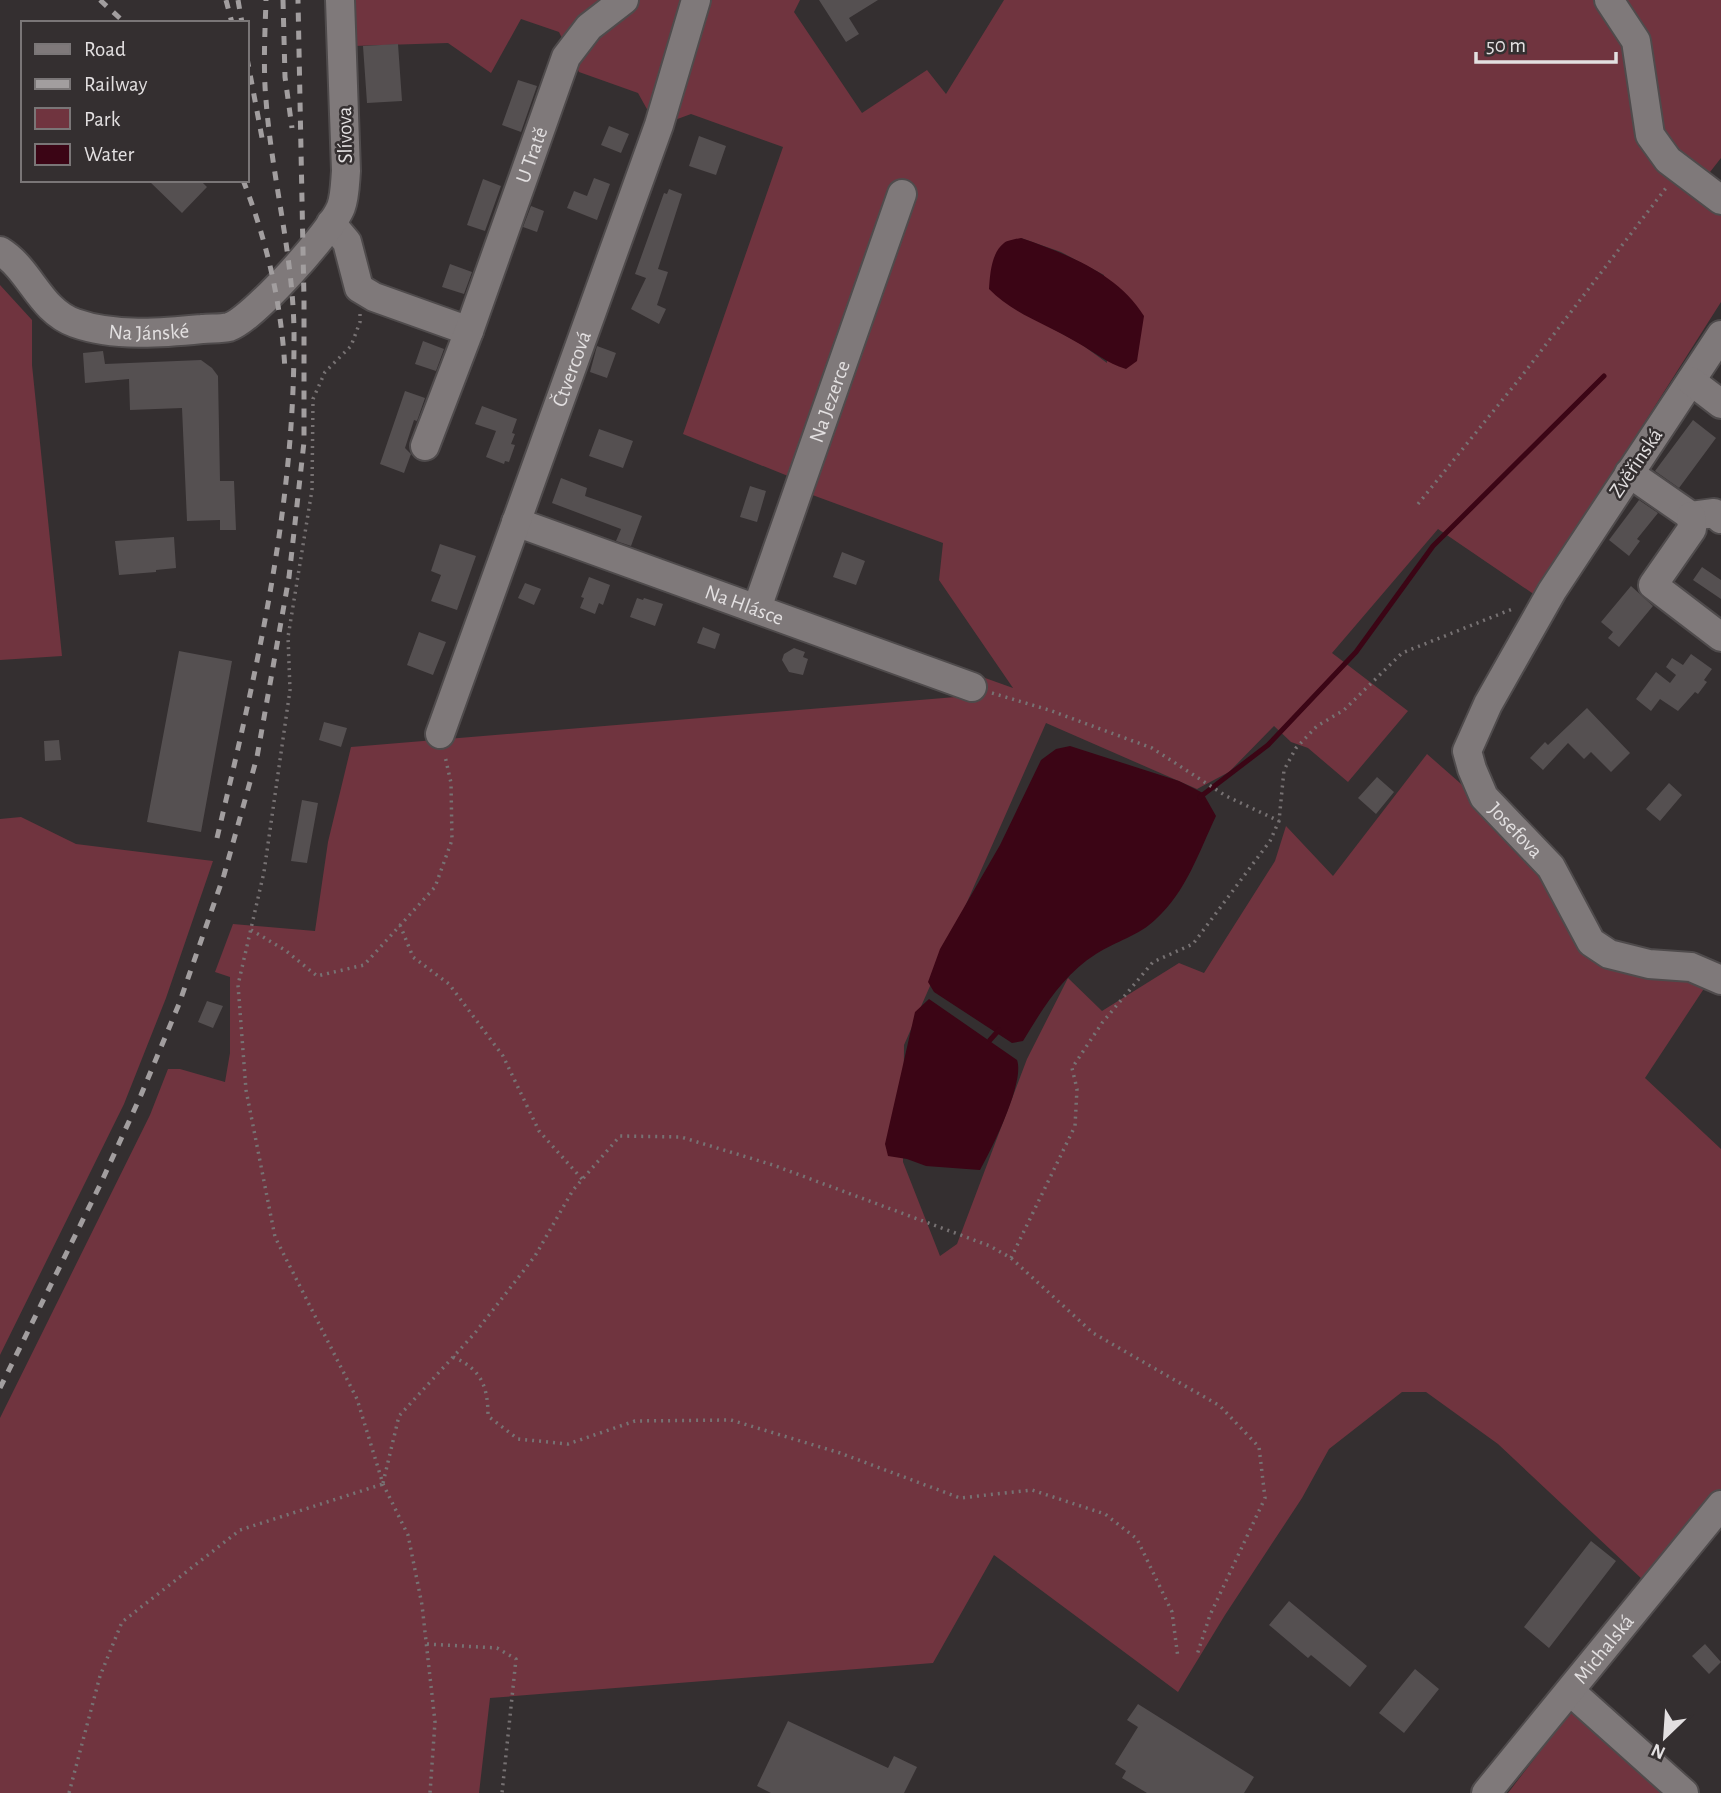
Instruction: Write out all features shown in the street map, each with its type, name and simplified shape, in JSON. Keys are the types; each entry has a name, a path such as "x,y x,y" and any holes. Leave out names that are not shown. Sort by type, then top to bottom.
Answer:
{"street":[{"name":"Slívova","path":"303,257 340,209 345,190 340,0"},
{"name":"U Tratě","path":"425,446 469,331 566,57 589,27 624,0"},
{"name":"Čtvercová","path":"440,734 659,125 696,0"},
{"path":"1609,0 1636,41 1650,135 1668,160 1721,200"},
{"name":"Na Jezerce","path":"757,608 902,194"},
{"path":"331,223 347,242 359,288 374,297 469,331"},
{"name":"Na Jánské","path":"0,251 13,262 48,306 62,317 77,324 108,330 162,333 230,326 263,301 303,257"},
{"name":"Zvěřinská","path":"1552,591 1721,335"},
{"path":"1691,380 1721,404"},
{"path":"1629,473 1690,516 1714,513 1721,519"},
{"path":"1690,516 1692,530 1653,584 1721,637"},
{"name":"Na Hlásce","path":"516,522 972,687"},
{"name":"Josefova","path":"1552,591 1488,704 1467,751 1484,797 1550,867 1591,942 1609,954 1649,964 1691,967 1721,980"},
{"name":"Michalská","path":"1486,1793 1721,1505"},
{"path":"1570,1691 1684,1793"}],"path":[{"path":"1418,504 1521,377 1681,170"},
{"path":"359,288 360,322 351,346 325,372 313,399 312,490 288,636 290,690 264,872 238,985 246,1090 275,1237 357,1399 383,1484 408,1535 422,1605 435,1722 430,1793"},
{"path":"1012,1258 1075,1126 1077,1089 1072,1068 1102,1023 1153,962 1193,944 1270,841 1279,821 1284,770 1296,748 1317,726 1344,710 1402,653 1517,607"},
{"path":"972,687 1049,710 1152,748 1226,796 1279,821"},
{"path":"251,930 285,950 317,976 364,965 435,887 452,840 451,783 440,734"},
{"path":"400,925 413,957 449,985 503,1056 540,1131 582,1179"},
{"path":"383,1484 399,1416 475,1333 535,1256 582,1179 620,1136 681,1137 773,1165 990,1246 1012,1258 1093,1333 1220,1406 1259,1447 1265,1498 1210,1615 1197,1655"},
{"path":"453,1357 471,1365 488,1395 488,1416 518,1439 568,1444 635,1421 731,1420 840,1453 960,1497 1032,1490 1105,1514 1138,1539 1172,1612 1178,1658"},
{"path":"69,1793 100,1676 122,1622 240,1530 383,1484"},
{"path":"427,1644 497,1648 516,1659 502,1793"}],"green space":[{"path":"354,0 800,0 794,12 862,113 927,70 946,94 1004,0 1721,0 1721,158 1692,195 1721,216 1721,302 1535,595 1438,529 1332,653 1408,711 1348,782 1308,748 1291,742 1274,726 1229,772 1197,789 1046,723 904,1045 903,1162 940,1256 957,1244 1027,1059 1068,978 1102,1011 1179,963 1204,973 1275,861 1286,826 1333,876 1427,754 1544,867 1591,953 1681,977 1705,987 1645,1078 1721,1149 1721,1489 1644,1581 1498,1444 1426,1392 1402,1392 1329,1449 1302,1498 1178,1692 994,1555 933,1663 490,1698 479,1793 0,1793 0,1418 150,1115 168,1069 180,1069 225,1082 230,1053 230,977 215,972 233,924 315,931 328,842 351,747 968,696 974,674 1013,688 939,580 943,543 807,493 788,476 683,434 783,147 691,114 672,121 648,111 638,93 579,72 559,32 521,19 491,73 448,43 353,46","holes":["1021,238 1061,252 1104,275 1107,363 1081,344 1046,325"]},
{"path":"0,285 32,320 32,365 62,656 0,660"},
{"path":"21,817 76,844 213,861 166,998 124,1104 0,1355 0,819"},
{"path":"1577,1703 1677,1793 1508,1793"}],"water":[{"path":"1021,238 1090,267 1120,288 1133,301 1144,316 1137,361 1126,369 1113,364 1020,312 989,289 996,252 1006,242"},
{"path":"1070,746 1179,781 1203,793 1216,816 1176,897 1142,930 1084,962 1055,993 1023,1041 1012,1043 934,992 928,982 940,949 1000,845 1041,760 1056,749"},
{"path":"929,999 1017,1060 1018,1070 1012,1099 980,1170 926,1166 888,1156 885,1144 915,1012"}],"building":[{"path":"819,0 878,0 849,18 859,34 846,42"},
{"path":"398,44 402,101 367,103 363,46"},
{"path":"518,80 537,86 521,132 502,125"},
{"path":"609,126 629,134 621,153 601,145"},
{"path":"699,136 726,146 716,175 689,166"},
{"path":"594,178 610,184 597,220 567,208 574,191 587,196"},
{"path":"483,179 501,186 485,231 467,225"},
{"path":"150,182 202,182 207,187 182,213"},
{"path":"669,189 682,194 658,269 668,272 657,305 666,309 659,324 631,309 646,278 635,274 664,193 667,194"},
{"path":"531,206 544,211 537,232 523,227"},
{"path":"450,264 472,272 464,294 442,287"},
{"path":"423,341 444,349 436,371 415,364"},
{"path":"597,346 616,353 607,378 590,372"},
{"path":"103,351 105,364 201,360 218,376 220,481 234,481 236,530 220,530 220,520 187,521 182,408 130,410 129,379 85,383 83,353"},
{"path":"405,391 425,398 405,448 411,454 404,473 380,464"},
{"path":"482,406 517,419 511,444 515,445 509,462 505,461 504,464 486,457 496,431 475,424"},
{"path":"1693,420 1716,438 1679,488 1655,471"},
{"path":"599,429 633,441 623,468 589,456"},
{"path":"561,478 587,488 585,496 642,516 631,546 616,541 621,529 552,503"},
{"path":"750,486 766,491 757,522 740,517"},
{"path":"1639,500 1658,513 1637,539 1640,541 1629,556 1609,540"},
{"path":"174,537 176,568 119,575 115,541"},
{"path":"440,544 476,556 457,610 431,601 441,575 431,571"},
{"path":"842,552 865,561 856,585 833,577"},
{"path":"1702,567 1721,580 1721,599 1693,580"},
{"path":"589,577 610,585 603,605 599,603 595,614 580,608 584,598 581,597"},
{"path":"525,583 541,589 534,605 518,598"},
{"path":"1631,586 1653,606 1619,647 1608,638 1613,632 1601,622"},
{"path":"637,598 663,604 655,626 630,617"},
{"path":"703,627 720,634 715,649 697,643"},
{"path":"419,632 446,642 433,675 407,665"},
{"path":"794,648 805,652 803,657 808,659 803,675 789,672 782,660 784,654"},
{"path":"179,651 232,661 201,832 147,822"},
{"path":"1691,654 1712,669 1698,694 1695,692 1678,711 1660,699 1651,711 1636,699 1656,672 1670,683 1676,675 1666,667 1672,658 1683,665"},
{"path":"1587,708 1630,753 1611,772 1591,752 1584,759 1568,743 1543,770 1530,758 1545,742 1548,745"},
{"path":"324,722 347,728 341,747 319,740"},
{"path":"59,740 61,760 45,761 44,741"},
{"path":"1377,777 1394,792 1376,814 1358,798"},
{"path":"1669,783 1682,795 1660,821 1646,809"},
{"path":"302,800 318,803 307,863 291,861"},
{"path":"207,1001 223,1006 213,1028 198,1022"},
{"path":"1591,1541 1616,1561 1549,1648 1524,1627"},
{"path":"1289,1601 1367,1666 1350,1687 1311,1655 1308,1658 1269,1625"},
{"path":"1705,1644 1721,1662 1709,1674 1692,1656"},
{"path":"1415,1669 1439,1689 1404,1733 1379,1713"},
{"path":"1138,1704 1254,1777 1244,1793 1147,1793 1122,1778 1126,1771 1115,1764 1138,1727 1127,1720"},
{"path":"788,1721 888,1768 894,1756 917,1767 904,1793 771,1793 757,1786"}],"waterway":[{"path":"1200,797 1268,745 1356,652 1433,546 1604,376"},
{"path":"990,1040 999,1030"}],"railway":[{"path":"100,0 123,21"},
{"path":"226,0 231,21"},
{"path":"238,0 242,21"},
{"path":"217,838 259,654 270,592 280,530 292,405 293,312 266,100 266,0"},
{"path":"283,0 285,77 292,128"},
{"path":"0,1388 101,1183 179,1004 224,875 257,757 289,577 304,442 298,0"},
{"path":"248,63 263,143"},
{"path":"244,182 272,274 281,322 285,371"}]}
